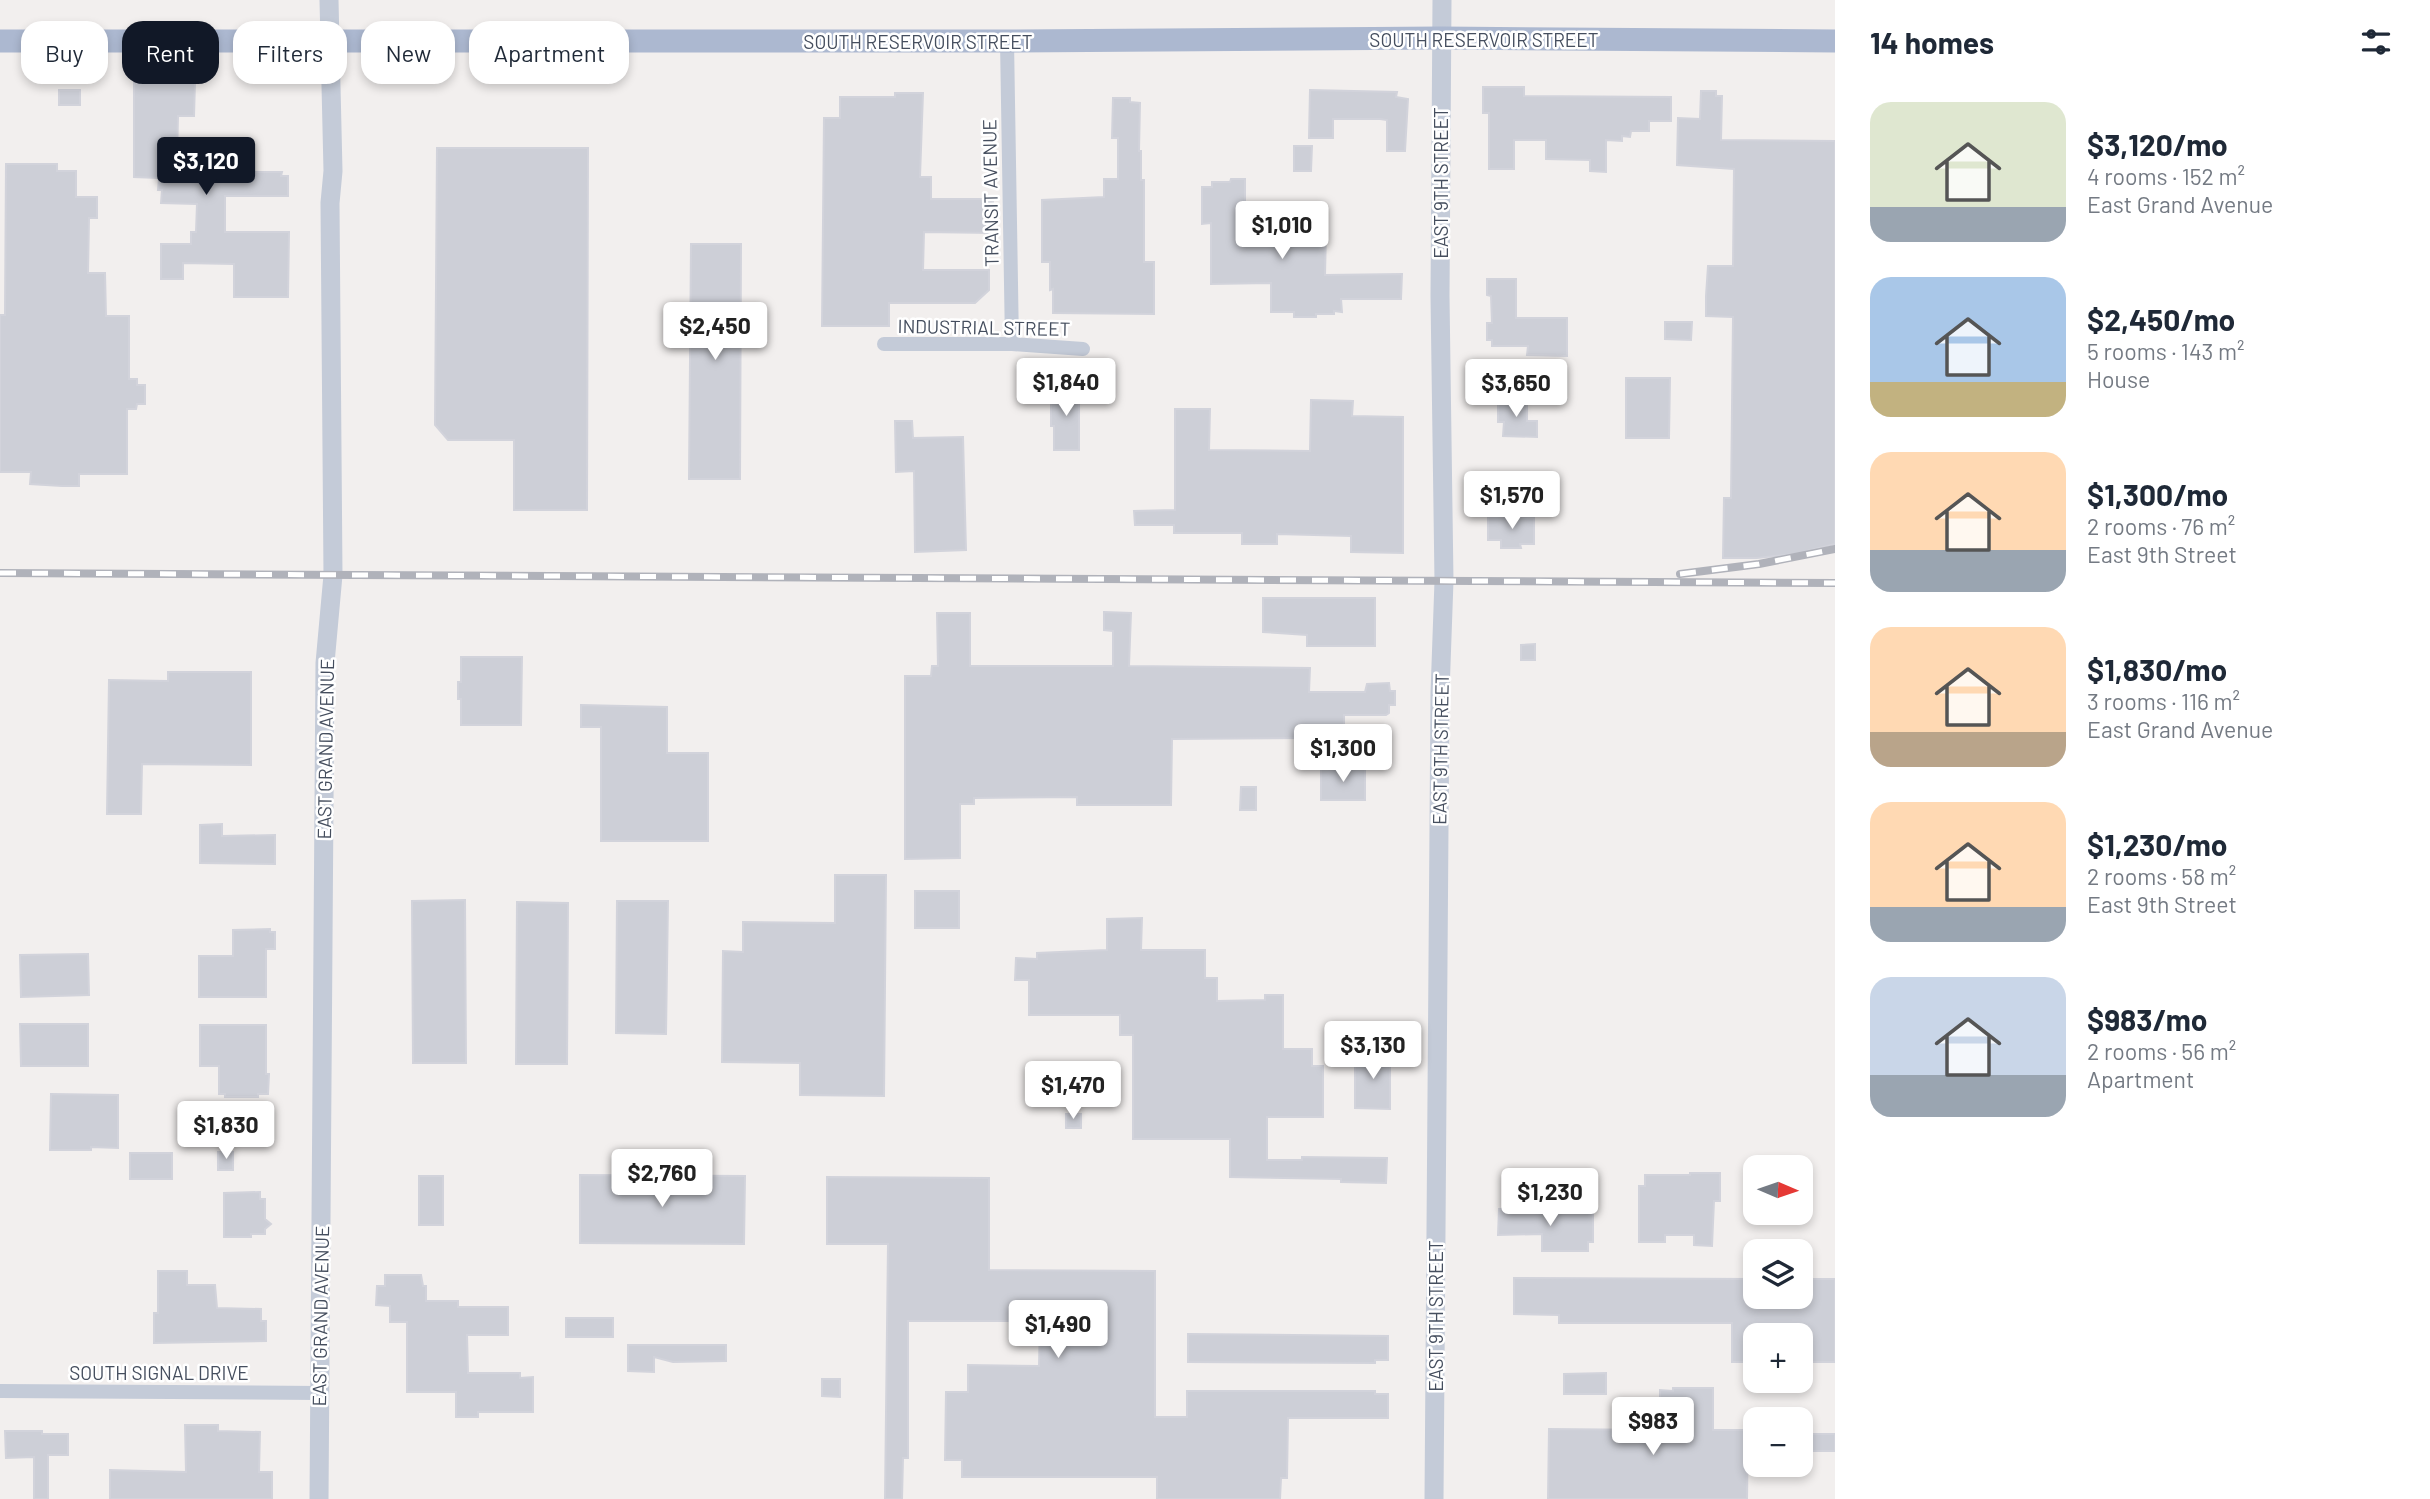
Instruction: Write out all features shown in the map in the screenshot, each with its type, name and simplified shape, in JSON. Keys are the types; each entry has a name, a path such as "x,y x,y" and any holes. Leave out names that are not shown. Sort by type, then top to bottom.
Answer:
{"main road":[{"name":"SOUTH RESERVOIR STREET","path":"347,42 1441,38 1835,41"},
{"name":"SOUTH RESERVOIR STREET","path":"0,41 233,42"}],"street":[{"name":"EAST GRAND AVENUE","path":"329,0 329,21"},
{"name":"EAST 9TH STREET","path":"1434,1499 1440,705 1444,581 1440,296 1441,0"},
{"name":"TRANSIT AVENUE","path":"1007,41 1012,344"},
{"name":"EAST GRAND AVENUE","path":"319,1499 325,663 333,575 330,203 333,171 330,84"},
{"name":"INDUSTRIAL STREET","path":"884,344 1012,344 1083,349"},
{"name":"SOUTH SIGNAL DRIVE","path":"0,1391 319,1393"}],"building":[{"path":"134,84 195,84 194,116 178,116 177,158 193,158 192,173 255,176 255,172 282,172 281,176 288,176 288,196 225,196 225,232 289,232 288,297 234,297 234,264 183,263 183,279 161,279 161,244 191,244 191,232 196,232 197,204 161,203 159,178 134,177"},
{"path":"1483,87 1524,87 1524,96 1671,97 1671,121 1649,121 1649,131 1631,131 1630,137 1622,136 1622,141 1606,140 1606,172 1590,171 1590,160 1546,159 1546,140 1514,140 1514,169 1489,169 1489,113 1483,113"},
{"path":"59,90 80,90 80,105 59,105"},
{"path":"1310,90 1397,92 1396,97 1408,99 1405,151 1387,151 1387,120 1380,119 1333,119 1333,138 1309,138"},
{"path":"1701,91 1716,91 1716,96 1722,96 1721,140 1835,141 1835,544 1795,554 1723,558 1724,498 1731,498 1733,317 1706,316 1706,296 1708,266 1733,266 1734,169 1677,165 1678,118 1700,119"},
{"path":"895,93 923,93 920,177 931,177 931,199 993,199 992,233 924,232 923,270 989,270 989,290 975,303 889,303 889,326 822,326 824,118 840,118 840,97 895,97"},
{"path":"1113,98 1130,98 1130,102 1140,103 1139,151 1141,180 1144,180 1144,262 1154,262 1154,314 1053,313 1050,262 1042,262 1042,200 1104,197 1104,179 1118,179 1118,138 1112,138"},
{"path":"1294,146 1312,146 1311,171 1294,171"},
{"path":"437,148 588,148 587,510 514,510 514,440 448,440 435,425"},
{"path":"6,164 57,164 57,171 76,171 76,197 97,197 97,218 89,218 88,273 105,273 106,316 129,316 129,379 137,379 137,385 145,385 145,404 137,404 136,409 127,409 127,474 79,474 79,486 62,486 30,484 31,472 0,472 0,315 5,315"},
{"path":"1231,179 1245,179 1245,240 1249,240 1249,246 1294,246 1295,231 1326,232 1325,275 1402,274 1401,299 1341,299 1342,312 1316,314 1316,317 1294,317 1294,312 1271,312 1271,283 1211,284 1211,223 1202,224 1202,187 1212,187 1212,182 1230,182"},
{"path":"691,244 741,244 740,479 689,479"},
{"path":"1487,279 1516,279 1516,318 1567,318 1567,356 1527,355 1528,346 1492,346 1492,340 1487,340 1487,323 1492,323"},
{"path":"1665,322 1692,322 1691,340 1665,339"},
{"path":"1626,378 1670,378 1669,438 1626,438"},
{"path":"1051,388 1079,388 1079,450 1054,450"},
{"path":"1498,399 1527,400 1527,421 1537,421 1537,437 1503,436 1504,422 1498,422"},
{"path":"1311,400 1353,401 1352,416 1403,417 1403,553 1351,552 1351,536 1277,534 1277,544 1242,544 1242,533 1174,533 1174,525 1135,525 1134,511 1175,510 1175,409 1210,409 1209,450 1310,451"},
{"path":"895,421 912,421 913,438 963,437 966,550 915,552 914,471 896,472"},
{"path":"1488,517 1534,518 1534,544 1520,544 1521,548 1501,548 1501,540 1488,540"},
{"path":"1263,598 1375,598 1375,646 1307,646 1307,635 1263,632"},
{"path":"1104,612 1131,613 1129,666 1310,668 1309,692 1365,692 1367,684 1389,683 1390,691 1395,691 1395,705 1389,705 1389,713 1386,715 1344,715 1344,726 1309,727 1309,738 1172,739 1171,805 1077,805 1077,797 974,798 974,804 960,804 960,858 905,859 905,676 931,676 932,666 938,666 937,613 970,613 970,666 1113,666 1113,631 1104,630"},
{"path":"1535,644 1535,660 1521,660 1521,645"},
{"path":"461,657 522,657 521,725 461,725 458,682 461,682"},
{"path":"168,672 251,672 251,765 142,764 141,814 107,814 109,680 168,681"},
{"path":"581,705 667,707 667,753 708,753 708,841 601,841 601,727 581,727"},
{"path":"1321,767 1365,767 1365,800 1321,800"},
{"path":"1241,787 1256,787 1256,810 1240,810"},
{"path":"222,824 222,836 275,835 275,864 200,863 200,825"},
{"path":"835,875 886,875 884,1096 800,1095 800,1063 722,1062 723,951 743,952 743,922 835,923"},
{"path":"915,891 959,891 959,928 915,928"},
{"path":"465,900 466,1063 413,1063 412,901"},
{"path":"617,901 668,901 666,1034 616,1033"},
{"path":"517,902 568,903 567,1064 516,1064"},
{"path":"1142,918 1141,950 1205,950 1205,978 1217,978 1217,1001 1265,1000 1265,995 1283,995 1283,1049 1312,1049 1312,1066 1323,1066 1323,1117 1267,1117 1267,1160 1302,1160 1302,1157 1387,1158 1386,1183 1341,1182 1341,1179 1230,1177 1230,1139 1133,1139 1133,1035 1120,1035 1120,1015 1029,1015 1029,980 1015,980 1016,958 1037,959 1037,953 1107,950 1107,919"},
{"path":"270,929 270,932 275,932 275,949 266,949 266,997 199,997 199,956 233,956 233,930"},
{"path":"88,954 89,995 21,997 20,955"},
{"path":"20,1024 88,1024 88,1066 21,1066"},
{"path":"200,1025 266,1025 268,1094 258,1094 258,1097 225,1097 225,1094 219,1094 219,1066 200,1066"},
{"path":"1355,1054 1390,1054 1390,1109 1355,1108"},
{"path":"51,1094 118,1095 118,1148 50,1150"},
{"path":"1066,1114 1081,1114 1081,1128 1066,1128"},
{"path":"218,1152 233,1152 233,1170 218,1170"},
{"path":"130,1153 172,1153 172,1179 130,1179"},
{"path":"1720,1173 1720,1201 1714,1201 1712,1246 1694,1245 1694,1235 1665,1235 1665,1242 1639,1242 1639,1186 1645,1186 1645,1175"},
{"path":"580,1175 745,1176 744,1244 580,1243"},
{"path":"419,1176 443,1176 443,1225 419,1225"},
{"path":"827,1177 989,1178 989,1270 1155,1271 1155,1417 1187,1417 1187,1391 1375,1391 1375,1394 1388,1394 1388,1418 1288,1418 1287,1478 1281,1478 1280,1499 1157,1499 1157,1477 962,1477 962,1460 945,1460 946,1392 968,1392 968,1365 1039,1366 1040,1321 908,1321 908,1458 903,1458 902,1499 885,1499 888,1244 827,1244"},
{"path":"260,1192 260,1199 265,1199 265,1219 271,1224 265,1229 265,1234 224,1237 224,1193"},
{"path":"1537,1208 1537,1211 1543,1213 1593,1212 1593,1242 1588,1242 1588,1251 1542,1251 1542,1234 1498,1235 1499,1209"},
{"path":"158,1271 187,1271 187,1285 215,1285 217,1308 261,1309 261,1321 266,1321 266,1341 154,1343 154,1313 158,1313"},
{"path":"385,1275 421,1275 423,1286 426,1286 426,1301 458,1301 458,1307 508,1307 508,1335 467,1335 468,1373 520,1373 520,1378 533,1377 533,1412 478,1412 478,1417 456,1417 456,1392 407,1392 407,1322 390,1322 390,1306 376,1305 377,1286 385,1286"},
{"path":"1514,1278 1743,1279 1743,1309 1813,1309 1813,1279 1835,1279 1835,1362 1813,1362 1813,1323 1743,1323 1743,1362 1732,1362 1732,1323 1559,1323 1559,1315 1514,1314"},
{"path":"566,1318 613,1318 613,1337 566,1337"},
{"path":"1188,1334 1388,1336 1388,1360 1375,1360 1375,1363 1188,1362"},
{"path":"628,1345 726,1345 726,1361 673,1362 654,1357 654,1372 628,1371"},
{"path":"1606,1373 1606,1394 1564,1394 1564,1374"},
{"path":"822,1379 840,1379 840,1397 822,1396"},
{"path":"1673,1388 1713,1388 1713,1430 1743,1430 1743,1477 1747,1477 1747,1499 1548,1499 1549,1429 1660,1430 1660,1390 1673,1391"},
{"path":"185,1425 218,1425 218,1431 260,1432 259,1472 272,1472 272,1499 110,1499 110,1470 186,1472"},
{"path":"5,1431 68,1434 68,1455 48,1455 48,1499 34,1499 34,1457 6,1458"},
{"path":"1813,1434 1835,1434 1835,1451 1813,1451"}],"railway":[{"path":"1680,574 1759,564 1835,549"},
{"path":"0,573 1835,583"}]}
